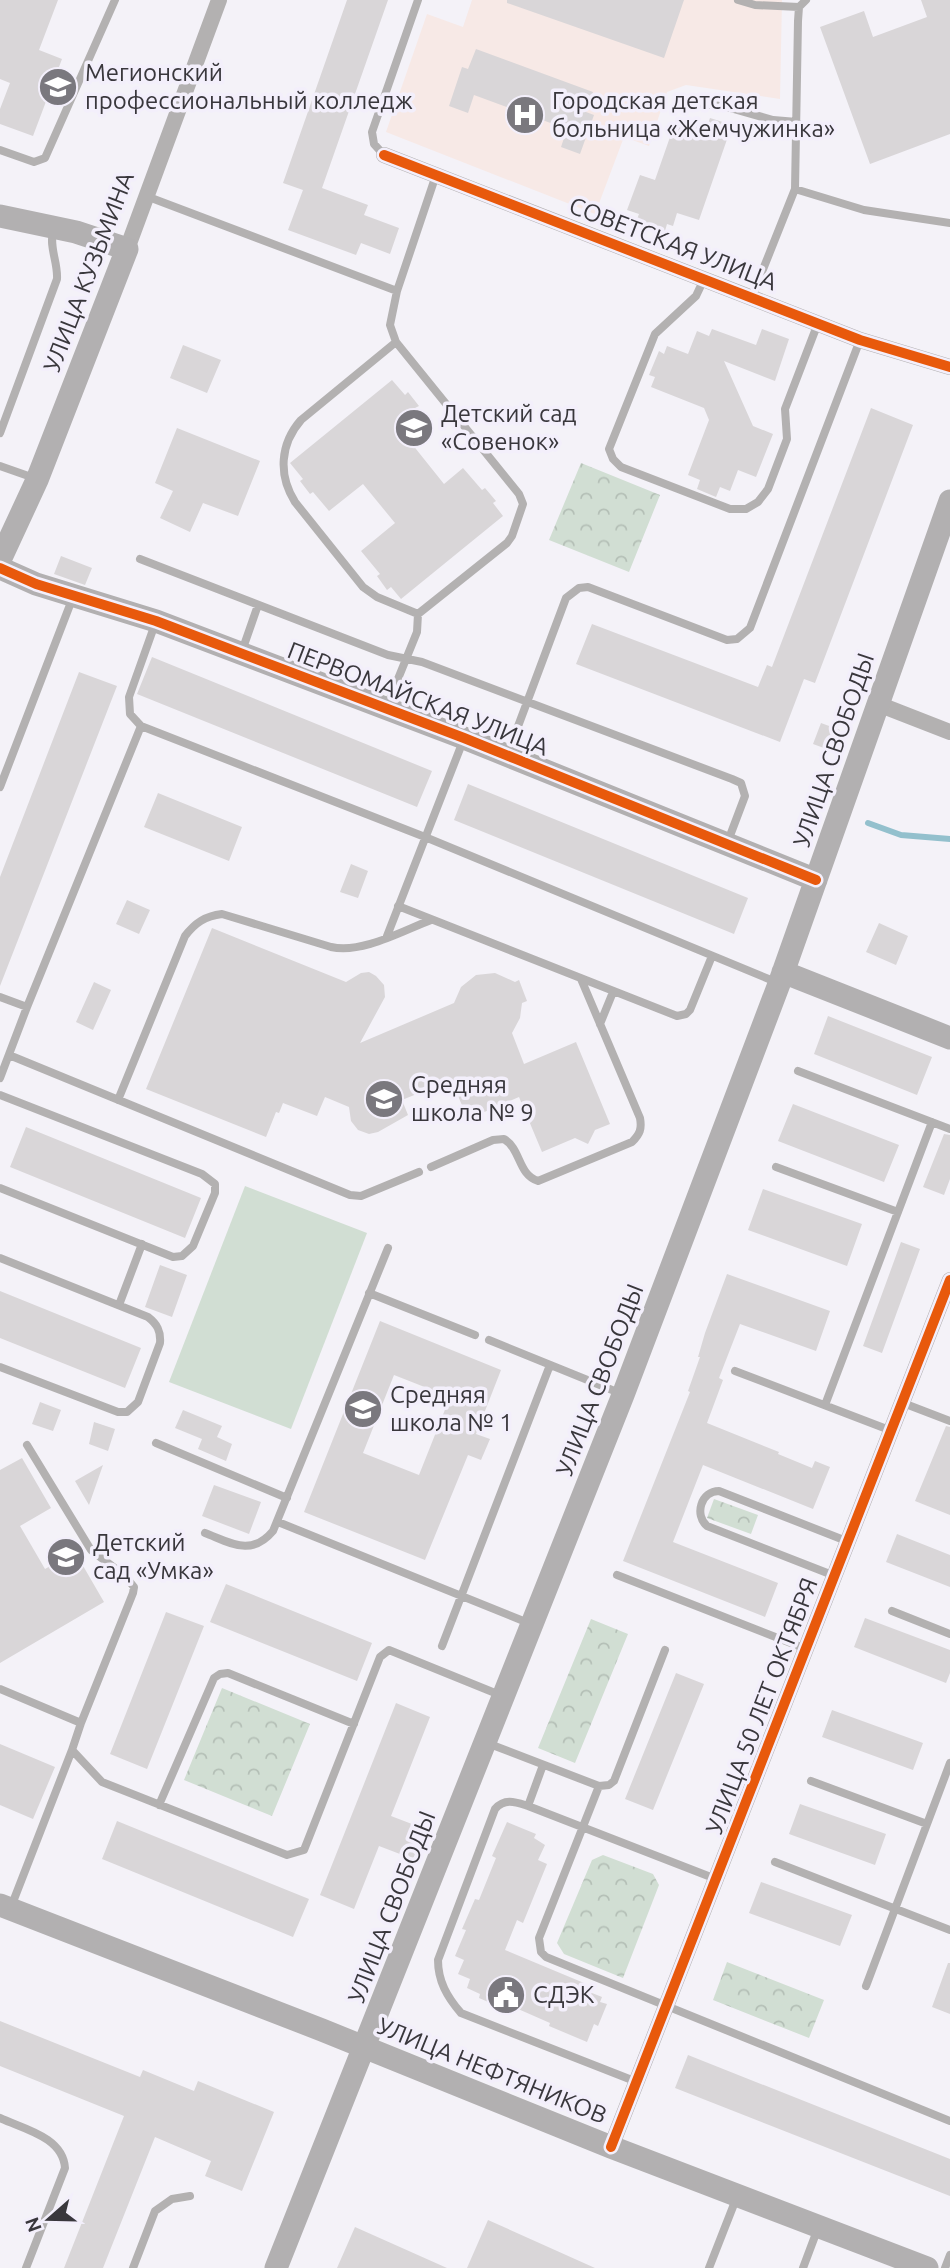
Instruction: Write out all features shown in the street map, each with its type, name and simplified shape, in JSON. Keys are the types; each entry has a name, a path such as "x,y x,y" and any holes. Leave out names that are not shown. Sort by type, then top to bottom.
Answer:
{"main road":[{"path":"0,216 91,236 127,249"},
{"name":"УЛИЦА КУЗЬМИНА","path":"0,559 37,480 127,249"},
{"name":"УЛИЦА СВОБОДЫ","path":"276,2268 623,1395 781,978 950,501"},
{"name":"ПЕРВОМАЙСКАЯ УЛИЦА","path":"0,569 73,596 156,621 241,653 464,738 816,880"},
{"path":"781,978 950,1038"},
{"name":"УЛИЦА НЕФТЯНИКОВ","path":"5,1907 611,2147 927,2268"}],"street":[{"name":"УЛИЦА КУЗЬМИНА","path":"127,249 219,0"},
{"name":"СОВЕТСКАЯ УЛИЦА","path":"384,155 860,340 950,366"},
{"path":"878,704 950,733"},
{"name":"УЛИЦА 50 ЛЕТ ОКТЯБРЯ","path":"611,2147 950,1280"}],"lane":[{"path":"0,150 34,162 45,158 116,0"},
{"path":"384,155 374,144 372,132 418,0"},
{"path":"738,0 755,5 803,4 797,21 795,189 751,297"},
{"path":"689,103 723,106 774,120 797,122"},
{"path":"386,709 417,632 418,614 507,543 523,504 519,494 396,342 390,326 397,291 436,174"},
{"path":"795,189 864,211 950,223"},
{"path":"146,196 397,291"},
{"path":"0,433 57,279 51,247 54,227"},
{"path":"704,279 696,296 655,334 609,449 613,459 621,467 730,509 746,509 758,502 768,489 787,439 785,409 818,323"},
{"path":"507,755 566,598 579,588 587,587 727,640 737,639 750,628 860,340"},
{"path":"396,342 301,420 290,436 282,468 288,491 295,502 363,587 377,597 418,614"},
{"path":"0,466 37,480"},
{"path":"140,559 388,655 407,659 527,702 741,783 745,796 726,844"},
{"path":"0,787 73,596"},
{"path":"241,653 258,605"},
{"path":"156,621 129,697 130,714 141,726 425,837 712,956 781,978"},
{"path":"0,1078 141,726"},
{"path":"387,936 464,738"},
{"path":"398,906 677,1016 690,1010 712,956"},
{"path":"118,1100 185,936 200,920 222,914 339,949 360,947 431,920"},
{"path":"432,1167 494,1140 504,1139 513,1146 527,1175 538,1181 632,1142 639,1135 642,1128 640,1118 581,979"},
{"path":"600,1024 613,992"},
{"path":"0,997 27,1007"},
{"path":"9,1055 350,1195 361,1196 419,1172"},
{"path":"798,1071 950,1129"},
{"path":"0,1095 210,1178 215,1184 215,1194 193,1246 182,1256 173,1256 0,1188"},
{"path":"825,1405 932,1122"},
{"path":"776,1167 898,1212"},
{"path":"119,1306 142,1244"},
{"path":"205,1533 249,1547 268,1537 278,1521 388,1248"},
{"path":"0,1258 148,1317 161,1333 160,1343 138,1402 127,1412 118,1412 0,1367"},
{"path":"369,1293 475,1335"},
{"path":"489,1340 623,1395"},
{"path":"442,1646 550,1365"},
{"path":"735,1371 892,1431"},
{"path":"903,1403 950,1421"},
{"path":"156,1443 287,1497"},
{"path":"5,1907 72,1750 80,1723 134,1587 125,1576 91,1550 27,1445"},
{"path":"835,1576 707,1526 701,1521 699,1514 706,1496 712,1491 719,1491 849,1542"},
{"path":"278,1521 532,1624"},
{"path":"617,1575 807,1650"},
{"path":"892,1611 950,1634"},
{"path":"72,1750 102,1782 287,1856 304,1850 380,1657 389,1650 503,1696"},
{"path":"485,1742 600,1786 609,1785 614,1781 665,1650"},
{"path":"159,1805 214,1678 220,1674 228,1673 355,1724"},
{"path":"0,1689 80,1723"},
{"path":"866,1986 950,1763"},
{"path":"528,1806 543,1765"},
{"path":"811,1781 927,1824"},
{"path":"600,1786 538,1938 541,1952 546,1957 950,2121"},
{"path":"637,2082 461,2012 446,1993 440,1980 438,1960 495,1809 513,1801 716,1880"},
{"path":"775,1862 950,1930"},
{"path":"0,2118 49,2140 59,2148 64,2159 65,2168 26,2268"},
{"path":"133,2268 155,2211 172,2199 190,2196"},
{"path":"709,2268 737,2196"},
{"path":"803,2268 819,2227"},
{"path":"945,2268 950,2255"}],"shaded area":[{"name":"Городская детская больница «Жемчужинка»","path":"472,0 782,0 780,99 686,85 667,92 649,146 624,137 595,214 386,132 427,14 463,27"}],"green space":[{"path":"581,463 660,495 629,572 549,540"},
{"path":"245,1186 367,1233 291,1429 169,1382"},
{"path":"714,1499 758,1515 751,1534 707,1518"},
{"path":"591,1619 628,1634 575,1763 538,1748"},
{"path":"222,1688 310,1724 272,1816 184,1780"},
{"path":"603,1855 653,1874 659,1885 623,1978 564,1954 557,1943 592,1860"},
{"path":"727,1962 824,2000 809,2038 713,2000"}],"building":[{"path":"0,0 58,0 39,50 62,59 33,136 0,124 0,109 10,83 0,79"},
{"path":"347,0 388,0 322,188 368,205 364,215 399,228 390,254 361,243 356,255 288,230 303,190 283,183"},
{"path":"507,0 684,0 664,58 507,3"},
{"path":"921,0 950,0 950,134 870,164 820,27 864,11 873,37 927,17"},
{"path":"476,49 593,92 586,112 594,115 580,154 561,147 567,129 474,95 468,113 449,106 462,67 468,69"},
{"path":"677,117 707,127 710,118 732,125 699,220 677,213 673,226 667,224 665,231 636,222 639,214 627,210 640,175 655,180"},
{"path":"712,329 756,345 762,329 789,339 775,381 724,361 753,426 773,434 756,477 738,470 730,491 720,487 716,497 697,489 700,480 688,475 709,420 704,408 651,387 655,377 649,375 659,351 664,354 667,346 688,354 697,331 709,336"},
{"path":"183,345 221,360 207,393 170,378"},
{"path":"392,380 405,395 408,392 419,406 415,408 431,428 412,444 444,484 463,468 482,490 485,488 496,501 493,503 503,516 401,599 391,587 387,590 377,576 380,574 361,551 395,523 363,484 329,511 313,492 310,494 300,481 303,479 290,463"},
{"path":"871,408 913,425 815,683 804,679 780,742 576,664 592,624 758,687 767,665 772,667"},
{"path":"177,428 260,461 238,516 203,503 190,532 160,518 173,491 155,483"},
{"path":"61,556 92,568 85,585 54,574"},
{"path":"152,657 432,771 417,807 137,694"},
{"path":"79,672 117,686 0,986 0,877"},
{"path":"821,723 840,730 832,751 813,744"},
{"path":"468,784 748,898 734,934 454,820"},
{"path":"158,793 242,827 229,861 144,827"},
{"path":"351,864 368,871 358,898 340,892"},
{"path":"127,900 150,910 139,934 116,924"},
{"path":"879,923 908,936 896,965 866,952"},
{"path":"212,928 346,982 361,973 369,972 376,976 384,985 385,997 360,1043 454,1003 461,987 476,975 495,973 515,982 519,980 527,1001 522,1003 520,1018 512,1033 524,1064 576,1042 610,1124 595,1130 588,1144 575,1138 542,1152 519,1097 468,1119 451,1080 402,1100 408,1115 378,1132 369,1134 358,1130 351,1121 349,1107 325,1097 317,1116 283,1103 279,1113 276,1112 266,1137 146,1089"},
{"path":"94,982 111,990 93,1030 76,1022"},
{"path":"828,1016 932,1057 917,1095 814,1054"},
{"path":"793,1104 899,1145 884,1182 778,1141"},
{"path":"26,1127 201,1198 185,1238 10,1167"},
{"path":"944,1134 950,1135 950,1179 944,1195 923,1187"},
{"path":"763,1189 862,1224 847,1266 748,1230"},
{"path":"901,1242 920,1249 882,1353 863,1346"},
{"path":"160,1265 187,1275 172,1317 145,1307"},
{"path":"727,1274 830,1311 816,1351 740,1324 719,1378 723,1380 707,1423 812,1468 815,1461 830,1467 813,1509 703,1465 673,1542 778,1583 765,1617 623,1561 690,1392 688,1391 705,1333"},
{"path":"0,1291 141,1348 125,1388 0,1338"},
{"path":"380,1321 501,1370 476,1434 490,1439 481,1460 468,1455 425,1560 304,1512","holes":["394,1375 450,1397 419,1475 363,1453"]},
{"path":"40,1402 61,1410 53,1431 32,1424"},
{"path":"183,1410 222,1426 217,1437 232,1444 226,1461 198,1449 202,1439 175,1428"},
{"path":"94,1422 115,1429 108,1451 89,1444"},
{"path":"946,1426 950,1427 950,1515 915,1501"},
{"path":"22,1458 51,1508 20,1526 45,1569 75,1552 104,1602 0,1663 0,1470"},
{"path":"103,1465 89,1505 75,1481"},
{"path":"214,1485 261,1502 249,1534 202,1516"},
{"path":"897,1534 950,1555 950,1587 886,1562"},
{"path":"226,1584 372,1643 357,1681 210,1622"},
{"path":"166,1612 204,1626 147,1769 110,1754"},
{"path":"865,1618 950,1650 950,1673 946,1683 854,1647"},
{"path":"676,1673 704,1684 653,1810 625,1799"},
{"path":"396,1703 430,1717 391,1816 425,1829 413,1859 379,1846 354,1909 320,1895"},
{"path":"832,1710 923,1743 913,1770 822,1737"},
{"path":"0,1744 55,1767 33,1819 0,1805"},
{"path":"800,1804 886,1834 875,1865 789,1834"},
{"path":"117,1821 309,1899 293,1937 102,1859"},
{"path":"507,1822 536,1834 534,1838 545,1845 538,1860 547,1864 523,1923 517,1920 505,1950 584,1983 582,1989 602,1997 600,2002 607,2004 598,2026 594,2024 587,2042 509,2005 507,2010 479,1998 480,1994 467,1988 470,1979 458,1974 464,1960 455,1956 466,1930 462,1929 475,1899 479,1900 496,1858 492,1856"},
{"path":"761,1882 852,1915 840,1946 749,1913"},
{"path":"950,1963 950,2014 932,2007"},
{"path":"0,2021 140,2077 143,2070 194,2091 198,2081 274,2112 242,2191 205,2176 211,2161 155,2137 103,2268 64,2268 124,2116 0,2066"},
{"path":"688,2055 950,2159 950,2196 675,2088"},
{"path":"488,2220 595,2268 467,2268"},
{"path":"355,2227 447,2268 337,2268"}],"waterway":[{"path":"868,823 901,835 950,839"}],"cycle path":[{"path":"384,155 860,340 950,367"},
{"path":"0,568 36,584 156,621 464,738 816,880"},
{"path":"611,2147 950,1280"}],"place":[{"name":"Мегионский профессиональный колледж","path":"58,87"},
{"name":"Городская детская больница «Жемчужинка»","path":"525,115"},
{"name":"Детский сад «Совенок»","path":"414,428"},
{"name":"Средняя школа № 9","path":"384,1099"},
{"name":"Средняя школа № 1","path":"363,1409"},
{"name":"Детский сад «Умка»","path":"66,1557"},
{"name":"СДЭК","path":"506,1995"}]}
